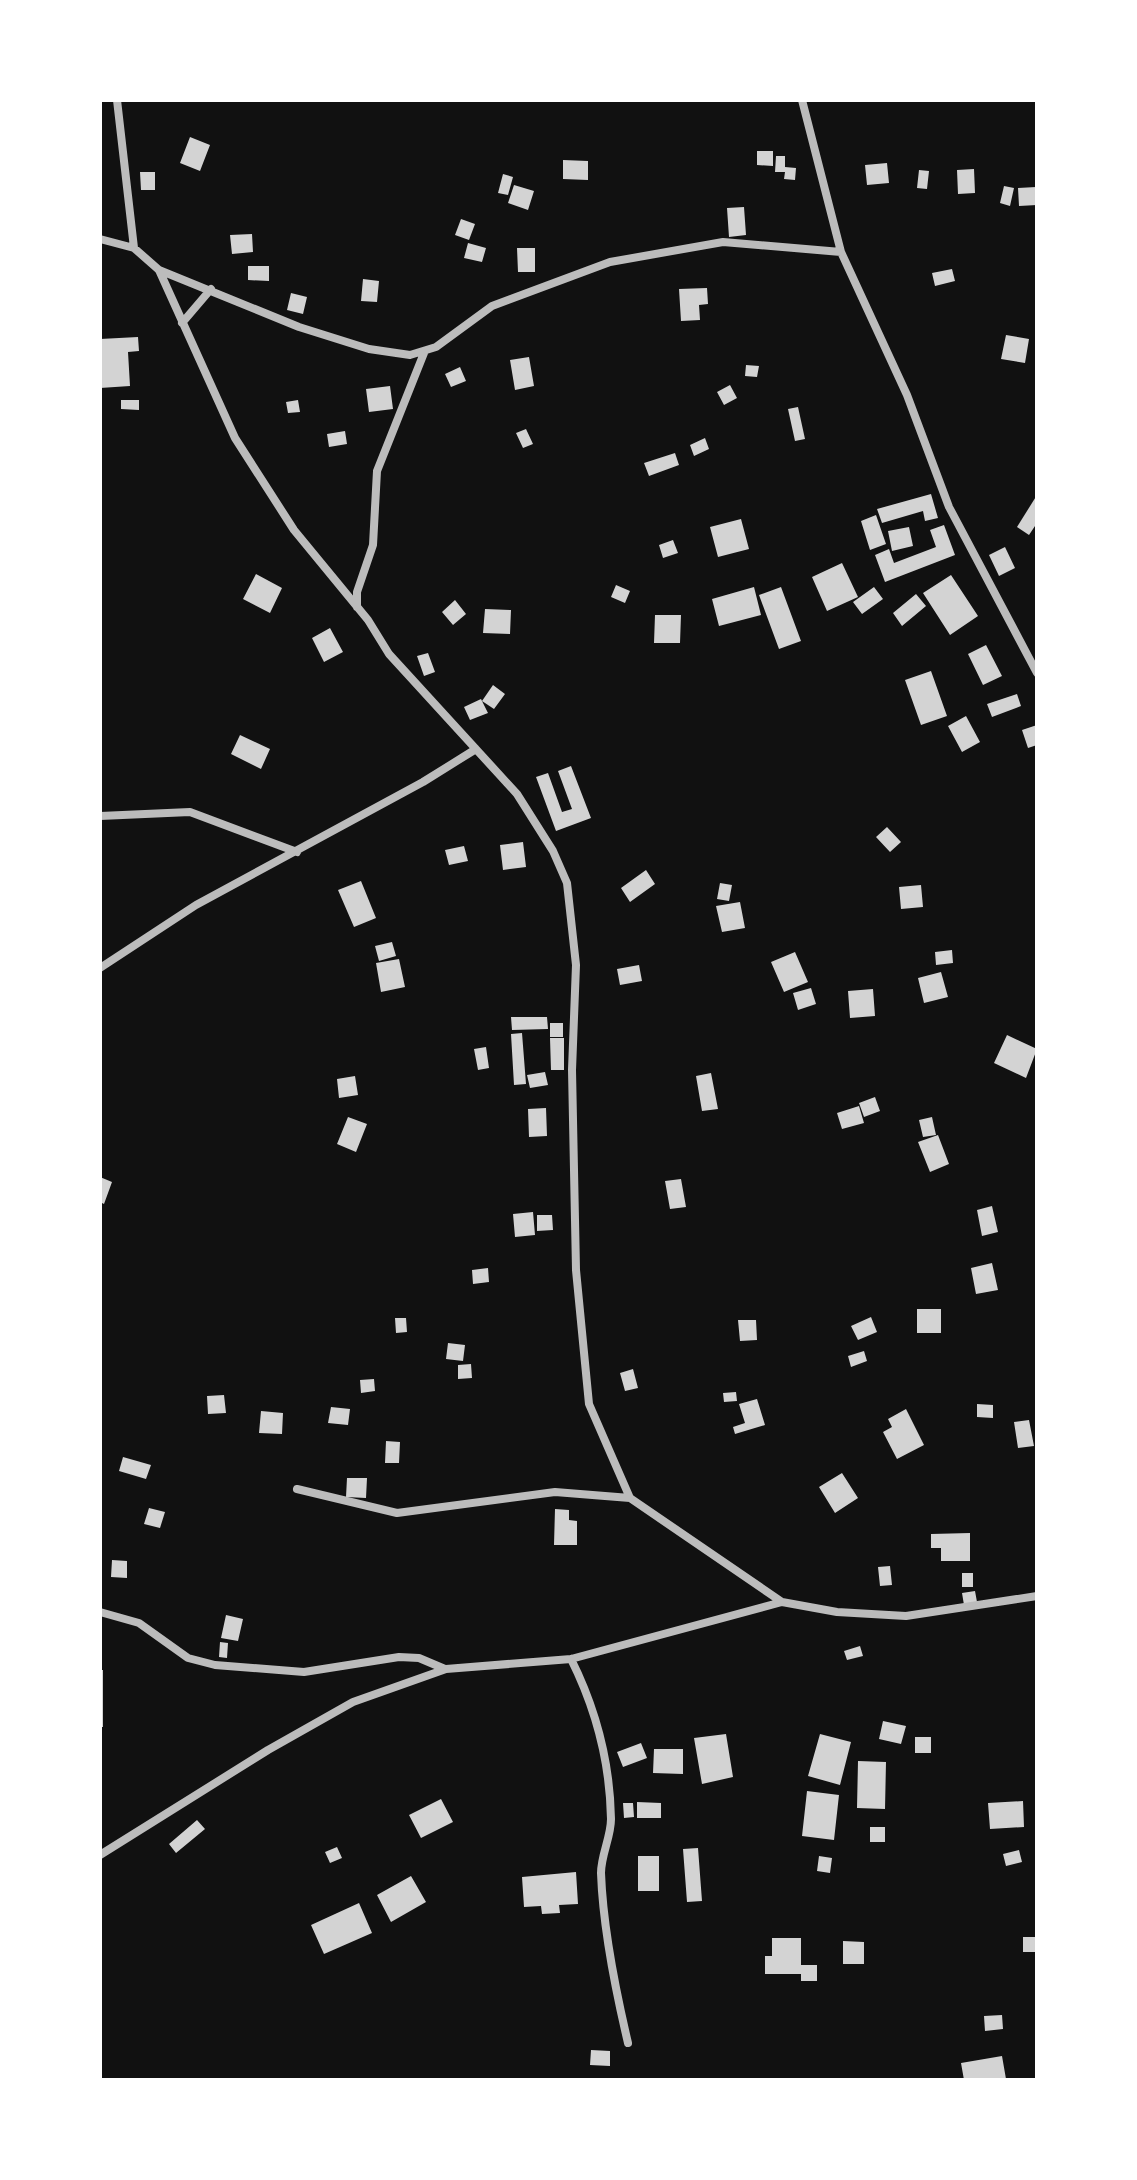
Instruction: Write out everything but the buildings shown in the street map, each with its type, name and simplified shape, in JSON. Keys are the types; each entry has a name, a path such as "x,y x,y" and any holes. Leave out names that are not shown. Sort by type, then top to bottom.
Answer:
{"street":[{"path":"117,100 134,248"},
{"path":"802,100 841,252 907,395 949,507 1037,671"},
{"path":"100,239 134,248 159,270 299,327 369,349 410,355 424,353 492,306 610,262 723,242 841,252"},
{"path":"159,270 235,438 294,530 357,607 389,654 517,794 553,851 567,883 576,965 572,1128 576,1270 585,1384 589,1404 630,1498"},
{"path":"182,323 211,289"},
{"path":"357,607 357,592 373,545 377,471 424,353"},
{"path":"100,968 196,905 297,852 476,749"},
{"path":"100,816 190,812 297,852"},
{"path":"297,1489 397,1513 555,1492 630,1498 782,1602 837,1612 906,1616 1037,1596"},
{"path":"100,1855 268,1750 353,1702 446,1669 571,1659 782,1602"},
{"path":"100,1612 139,1623 188,1658 215,1665 304,1672 399,1657 419,1658 446,1669"},
{"path":"571,1659 588,1694 604,1749 611,1821 601,1868 603,1899 628,2043"}]}
